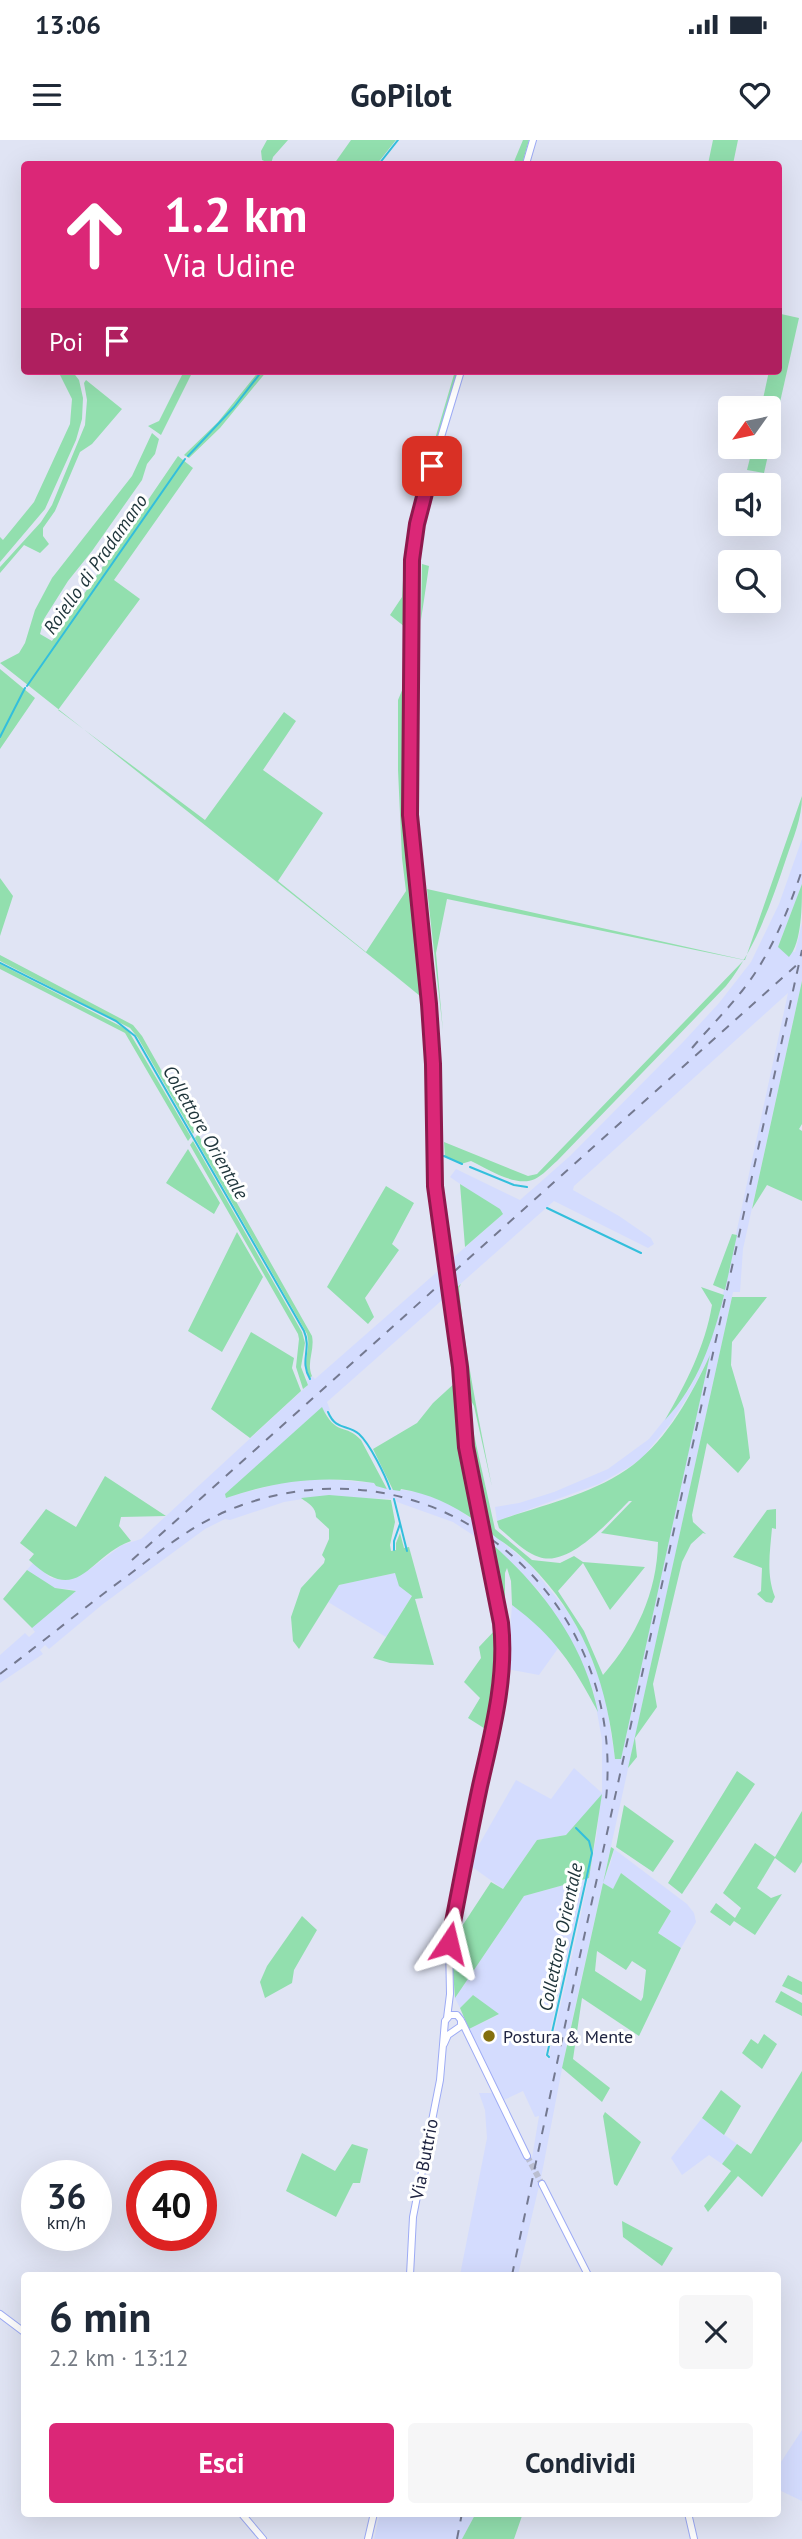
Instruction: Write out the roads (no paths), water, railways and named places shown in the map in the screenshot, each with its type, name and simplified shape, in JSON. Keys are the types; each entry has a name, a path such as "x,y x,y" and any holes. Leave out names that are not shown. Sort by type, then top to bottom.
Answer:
{"street":[{"path":"527,161 533,140"},
{"name":"Via Buttrio","path":"410,2272 413,2217 440,2080 447,2026 450,1994 449,1943 502,1674 502,1634 466,1447 460,1367 433,1155 433,1064 429,1004 410,815 411,574 417,524 425,490 460,375"},
{"name":"Via Buttrio","path":"450,1994 459,2018 527,2155"},
{"path":"444,2044 448,2035 456,2030 459,2018 452,2014 447,2018"},
{"path":"447,2026 465,2034 471,2041"},
{"path":"542,2184 586,2272"},
{"path":"0,2314 21,2330"},
{"path":"244,2517 262,2539"},
{"path":"368,2539 373,2517"},
{"path":"689,2517 694,2539"}],"waterway":[{"name":"Roiello di Pradamano","path":"381,161 398,140"},
{"name":"Roiello di Pradamano","path":"188,456 234,407 259,375"},
{"name":"Roiello di Pradamano","path":"27,686 185,459"},
{"name":"Roiello di Pradamano","path":"0,737 25,688"},
{"path":"423,919 437,1052 437,1136"},
{"name":"Collettore Orientale","path":"0,963 116,1021 135,1036 304,1331 307,1344 306,1366 310,1379"},
{"path":"444,1156 462,1164"},
{"path":"470,1167 514,1185 527,1187"},
{"path":"547,1208 641,1253"},
{"name":"Collettore Orientale","path":"328,1412 338,1425 359,1434 377,1460 390,1489"},
{"name":"Collettore Orientale","path":"394,1499 407,1551"},
{"path":"394,1550 400,1524"},
{"name":"Collettore Orientale","path":"549,2057 547,2055 592,1853 589,1841 576,1828"}],"tunnel":[{"path":"527,2156 542,2184"}],"railway":[{"path":"692,1048 742,991 761,963 784,918 802,870"},
{"path":"513,2272 802,950"},
{"path":"132,1560 800,962"},
{"path":"0,1674 169,1544 226,1511 315,1489 385,1493 449,1514 505,1550 552,1599 586,1658 604,1725 606,1799"},
{"path":"457,2539 461,2517"}],"place":[{"name":"Postura & Mente","path":"489,2036"}]}
